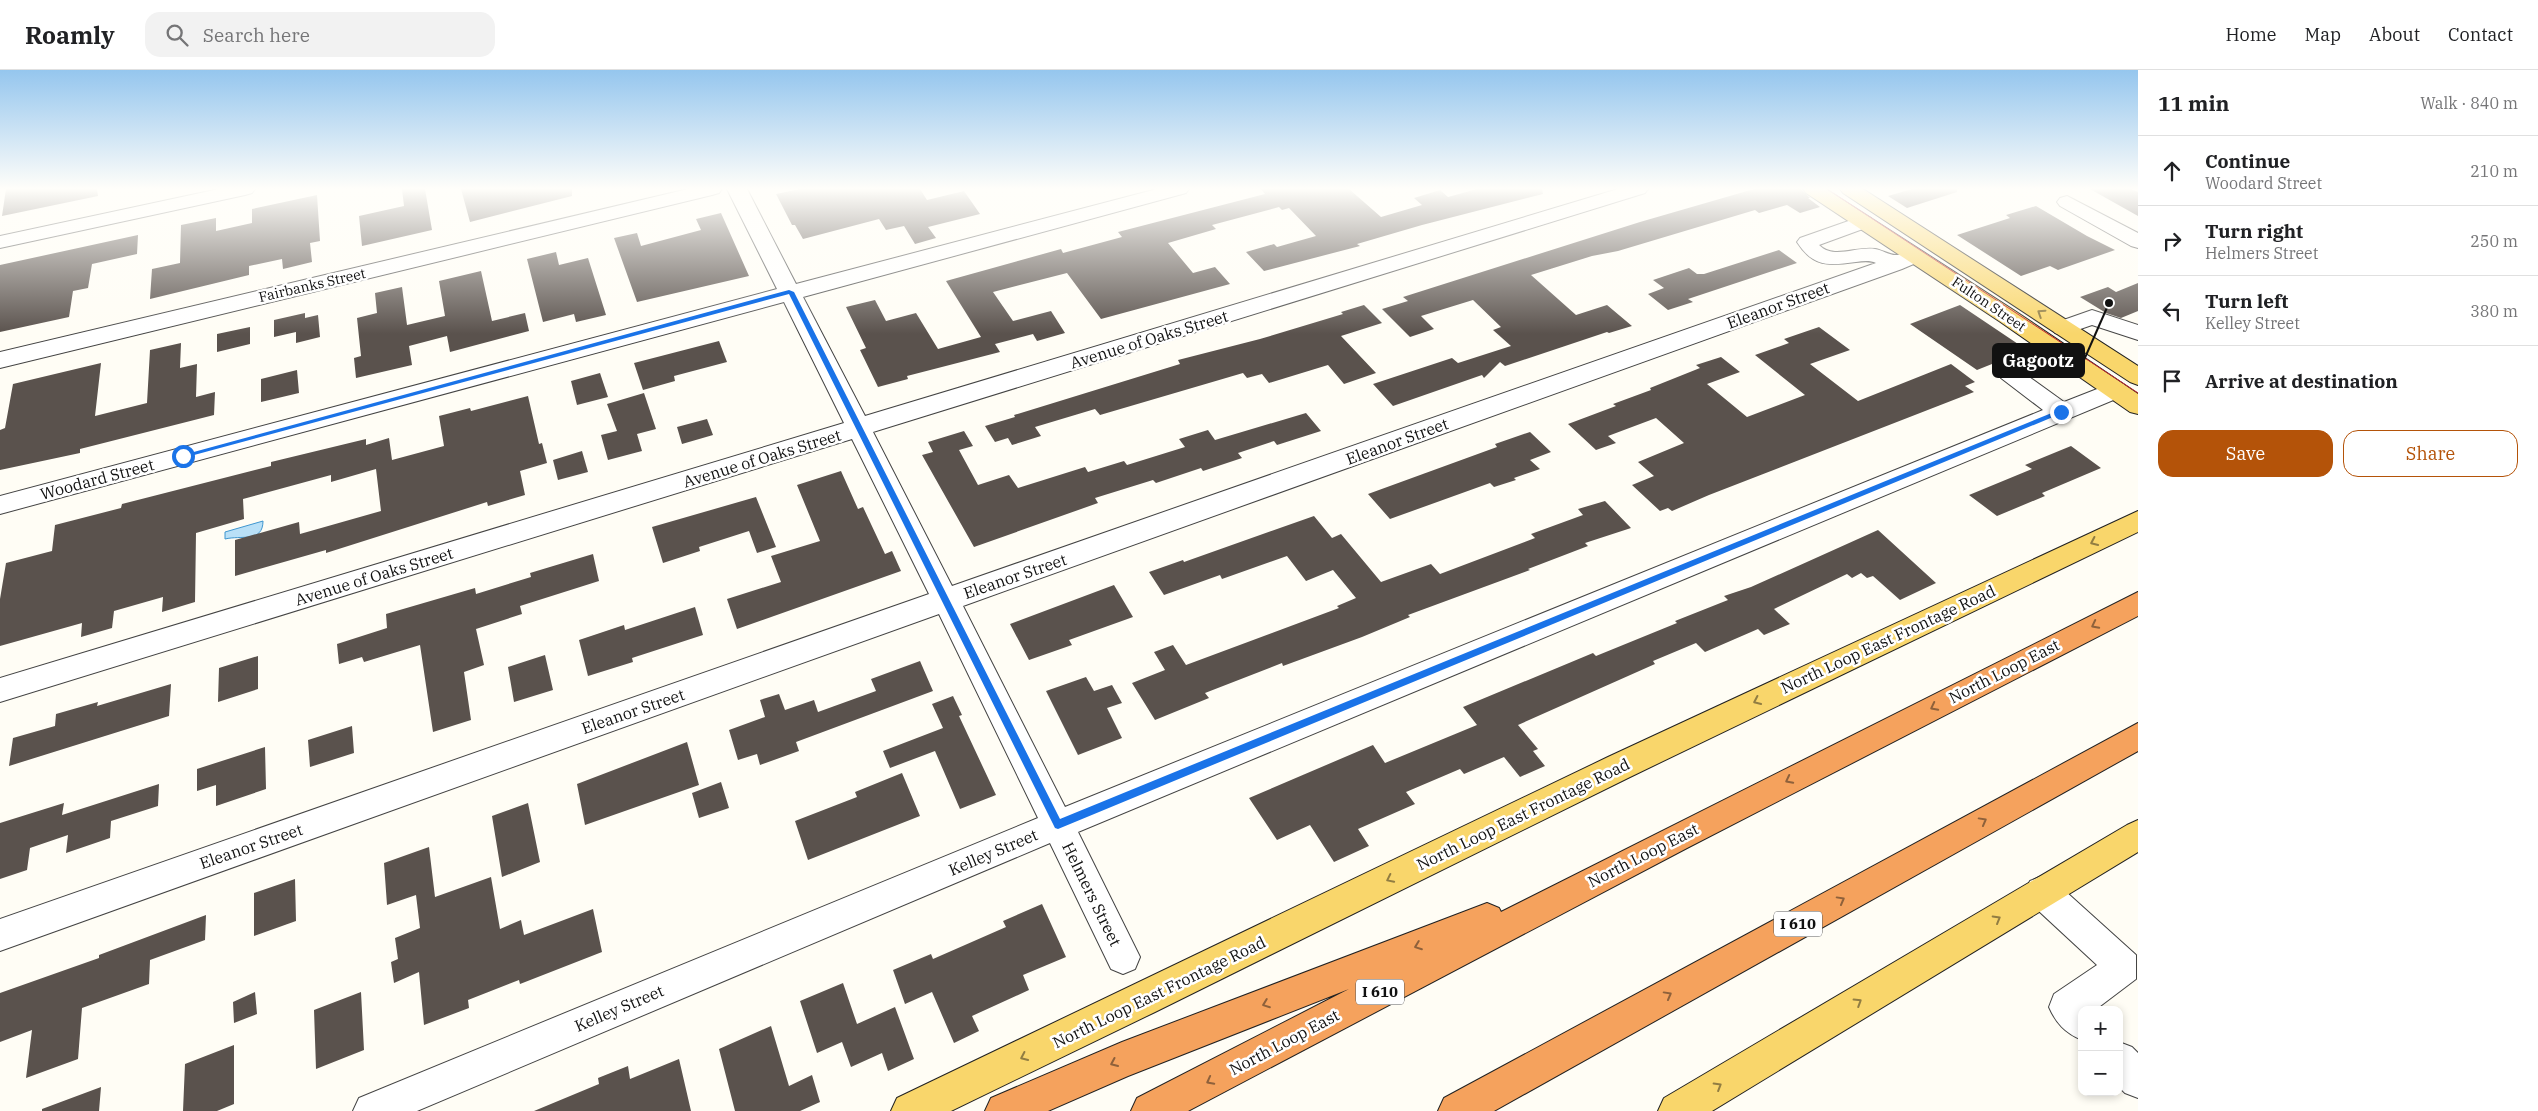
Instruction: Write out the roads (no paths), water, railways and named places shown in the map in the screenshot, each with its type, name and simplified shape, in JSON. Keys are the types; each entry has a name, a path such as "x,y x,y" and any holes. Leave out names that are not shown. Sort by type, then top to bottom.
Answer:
{"highway":[{"name":"North Loop East","path":"1150,1111 1610,872 2138,603"},
{"name":"I 610","path":"1457,1111 2138,736"},
{"path":"1004,1111 1122,1060 1610,872"},
{"path":"1484,1111 1642,1009"}],"main road":[{"name":"Fulton Street","path":"1881,238 1905,260 2130,391"},
{"name":"Fulton Street","path":"1924,238 2096,350 2130,391"},
{"name":"North Loop East Frontage Road","path":"910,1111 1143,1000 1619,767 2138,521"},
{"path":"1682,1110 2138,835"}],"street":[{"path":"0,242 20,238"},
{"name":"Fairbanks Street","path":"0,360 510,238"},
{"name":"Helmers Street","path":"762,238 946,600 1123,957"},
{"name":"Woodard Street","path":"0,505 996,238"},
{"name":"Avenue of Oaks Street","path":"0,690 1479,238"},
{"path":"1820,238 1807,242 1810,249 1832,261 1875,254 1905,260"},
{"name":"Eleanor Street","path":"0,935 1905,260"},
{"path":"2063,328 2092,317 2138,334"},
{"path":"2096,350 2138,334"},
{"path":"2061,412 2010,373 2029,361 2042,356 2064,354"},
{"name":"Kelley Street","path":"372,1111 1058,824 2061,412 2130,391"},
{"path":"2042,892 2124,967 2067,1006 2078,1018"},
{"path":"2123,1064 2138,1080"}],"water":[{"path":"263,521 262,528 255,535 225,539 225,532"}],"tram line":[{"path":"1901,238 2138,393"}],"place":[{"name":"Gagootz","path":"2109,303"}]}
